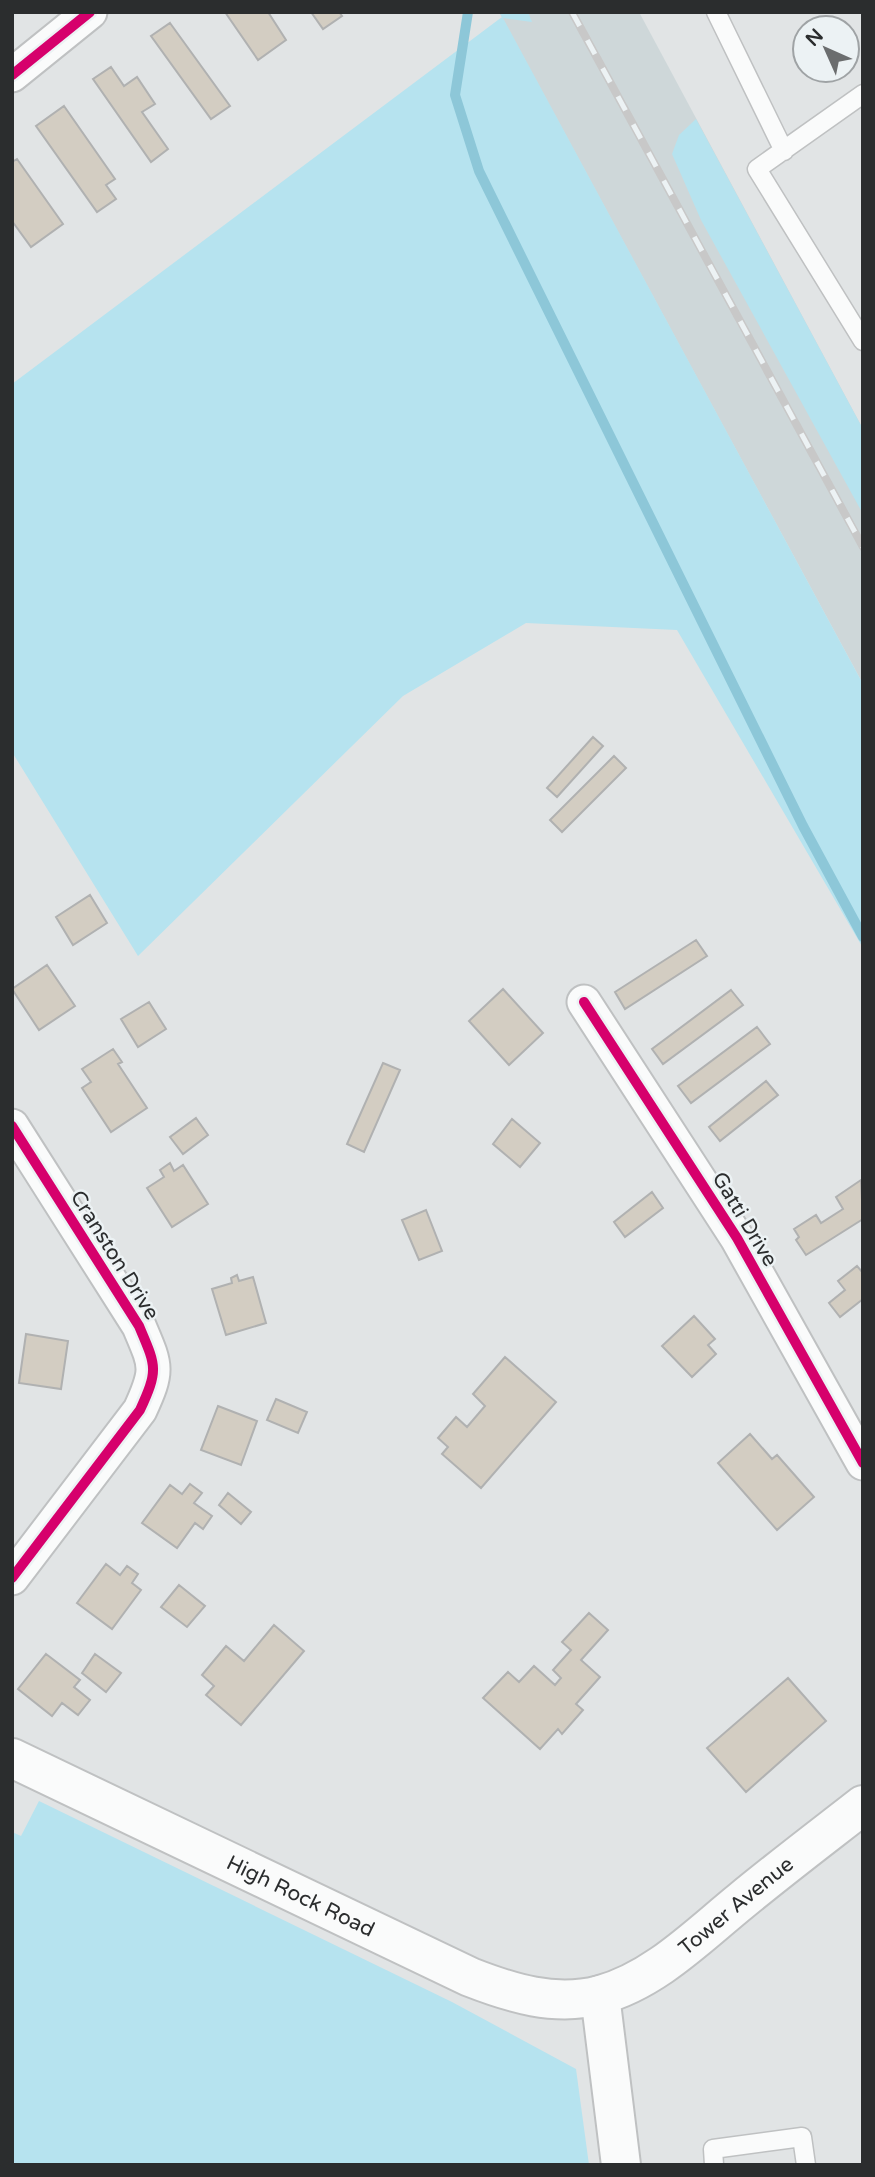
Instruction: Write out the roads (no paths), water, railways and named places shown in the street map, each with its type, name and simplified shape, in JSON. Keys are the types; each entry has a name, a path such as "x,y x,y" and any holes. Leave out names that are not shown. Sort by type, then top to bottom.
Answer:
{"main road":[{"name":"High Rock Road","path":"12,1758 470,1977 538,1998 563,1999 600,1995"},
{"name":"Tower Avenue","path":"600,1995 627,1985 663,1963 863,1805"},
{"path":"600,1995 621,2165"}],"street":[{"path":"12,75 90,12"},
{"name":"Gatti Drive","path":"584,1002 737,1238 863,1463"},
{"name":"Cranston Drive","path":"12,1126 139,1326 153,1361 153,1380 140,1410 12,1578"}],"lane":[{"path":"716,12 784,151"},
{"path":"863,94 757,169 863,341"},
{"path":"714,2165 713,2149 803,2137 806,2165"}],"waterway":[{"path":"468,12 455,95 479,171 803,826 863,937"}],"railway":[{"path":"572,12 863,547"}]}
